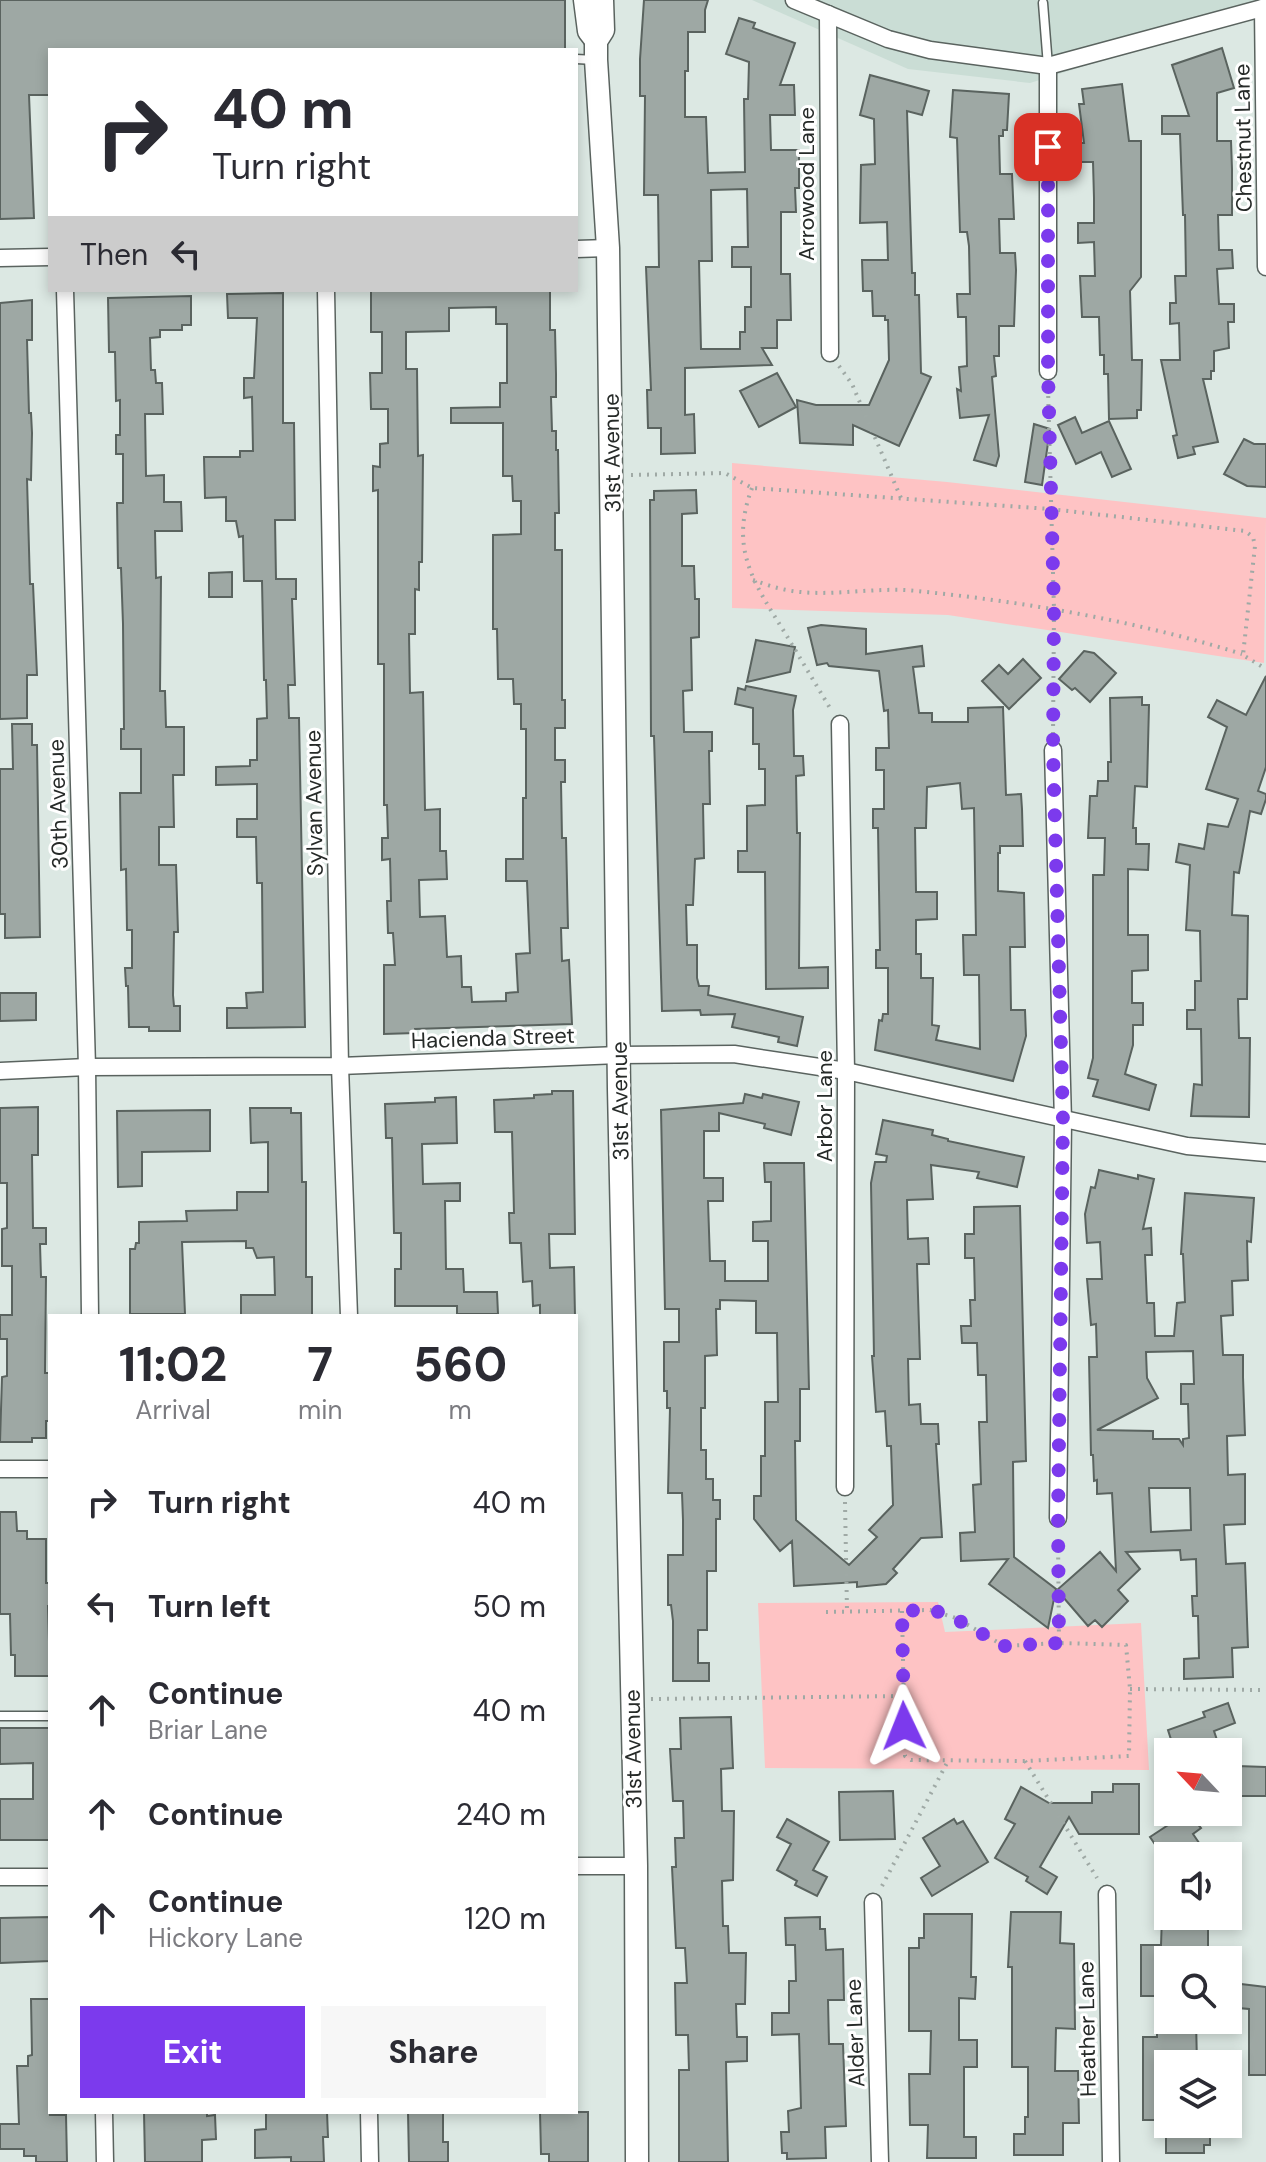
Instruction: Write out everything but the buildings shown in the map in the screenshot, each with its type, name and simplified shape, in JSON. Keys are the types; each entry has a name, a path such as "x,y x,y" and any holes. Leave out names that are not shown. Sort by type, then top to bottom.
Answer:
{"street":[{"name":"31st Avenue","path":"585,0 608,248 619,1055 636,1866 637,2162"},
{"name":"31st Avenue","path":"589,53 603,30 602,0"},
{"path":"794,0 888,39 930,50 1048,66 1265,8"},
{"name":"Chestnut Lane","path":"1265,8 1266,267"},
{"name":"Arrowood Lane","path":"828,14 830,353"},
{"path":"1048,66 1048,371"},
{"path":"578,249 608,248"},
{"path":"0,258 48,257"},
{"name":"30th Avenue","path":"65,292 87,1067 90,1314"},
{"name":"Sylvan Avenue","path":"326,292 340,1066 349,1314"},
{"name":"Arbor Lane","path":"840,724 846,1071 845,1487"},
{"path":"1053,750 1063,1121 1058,1518"},
{"name":"Hacienda Street","path":"0,1071 87,1067 340,1066 619,1055 734,1054 846,1071 1187,1146 1266,1153"},
{"path":"0,1469 48,1469"},
{"path":"578,1866 636,1866"},
{"path":"0,1877 48,1877"},
{"name":"Heather Lane","path":"1107,1894 1111,2162"},
{"name":"Alder Lane","path":"873,1902 880,2162"},
{"path":"104,2114 105,2162"},
{"path":"369,2114 370,2162"}],"lane":[{"path":"1043,3 1048,66"},
{"path":"0,1716 48,1716"}],"path":[{"path":"830,353 852,384 901,498"},
{"path":"1048,371 1054,610 1053,750"},
{"path":"612,475 725,473 752,488 1050,509 1245,531 1253,537 1255,546 1243,655"},
{"path":"752,488 744,509 744,547 753,580 840,724"},
{"path":"753,580 782,590 801,592 901,589 1054,610 1195,640 1243,655 1266,669"},
{"path":"845,1487 847,1611"},
{"path":"1058,1518 1059,1643"},
{"path":"826,1612 930,1610 947,1614 1004,1646 1059,1643 1126,1645 1130,1689 1129,1756 1025,1761 911,1760 905,1756 902,1611"},
{"path":"1130,1689 1266,1690"},
{"path":"632,1698 903,1696"},
{"path":"873,1902 948,1761"},
{"path":"1025,1761 1107,1894"}],"shaded area":[{"path":"752,0 1266,0 1266,9 1030,83 908,69"},
{"path":"732,463 947,482 1266,518 1264,663 948,615 732,608"},
{"path":"938,1602 945,1632 1141,1623 1149,1770 765,1768 758,1603"}],"route":[{"path":"904,1726 902,1611 930,1610 947,1614 1004,1646 1059,1643 1063,1121 1053,750 1048,147"}]}
